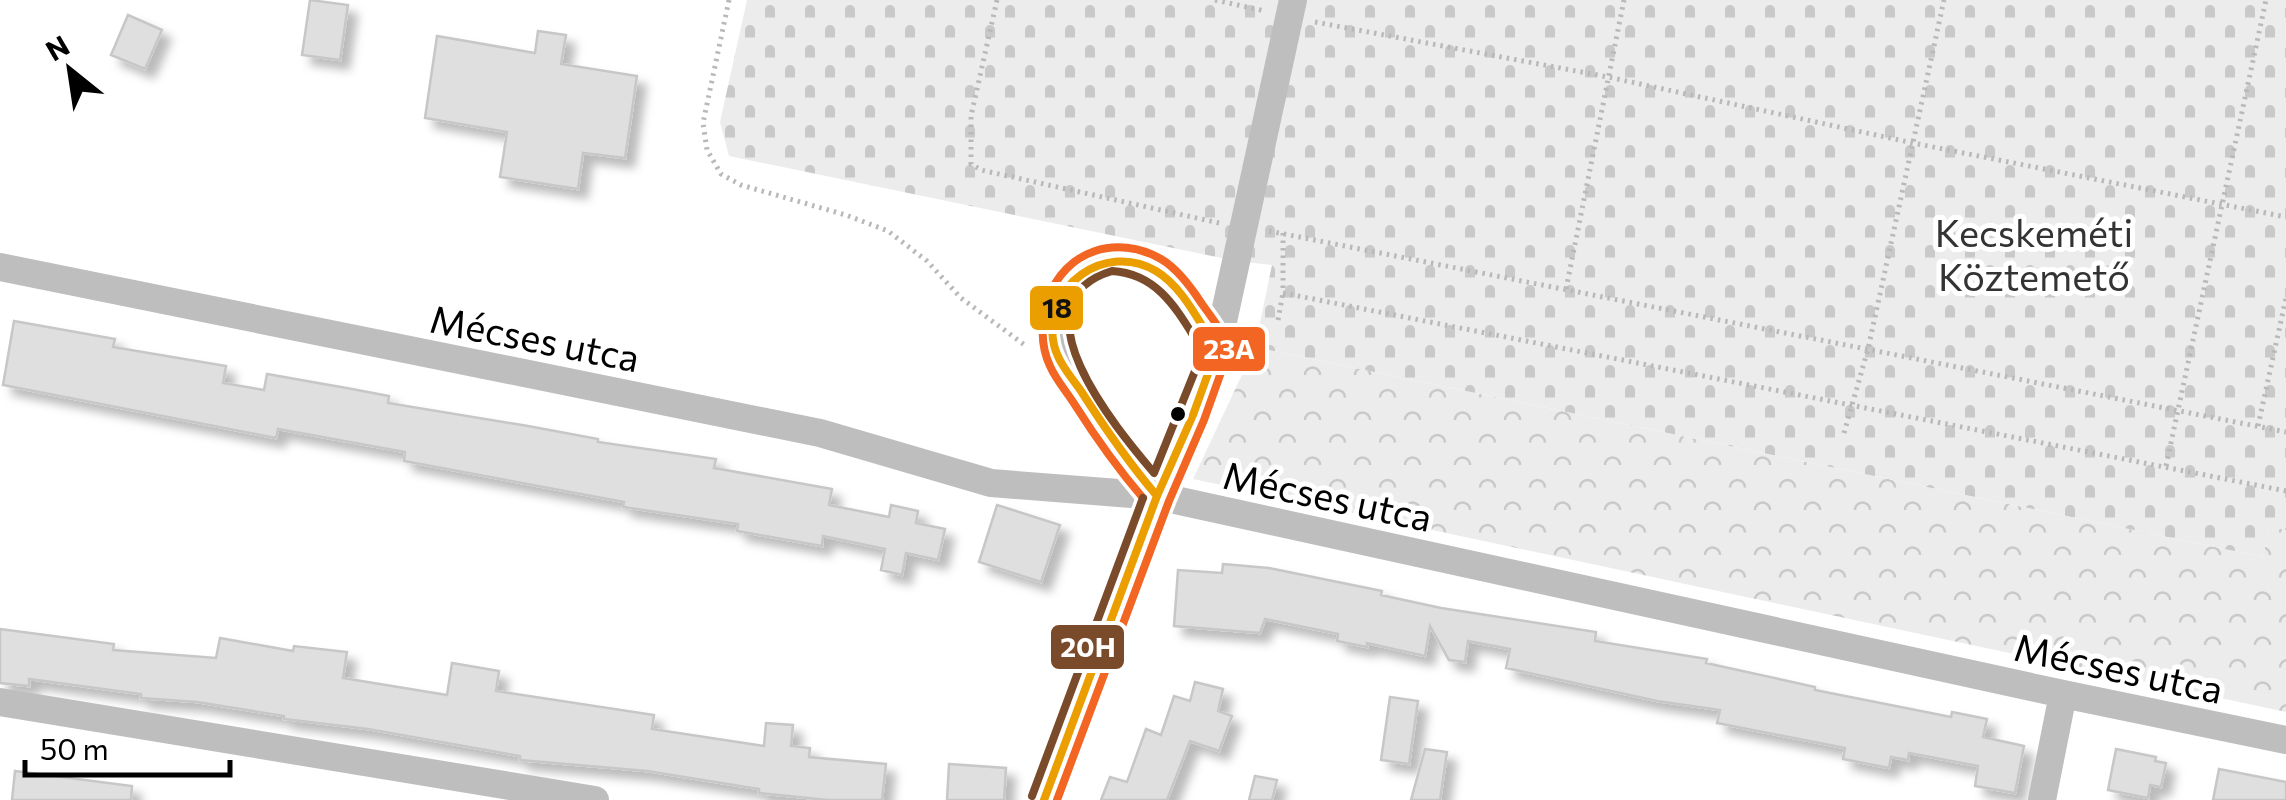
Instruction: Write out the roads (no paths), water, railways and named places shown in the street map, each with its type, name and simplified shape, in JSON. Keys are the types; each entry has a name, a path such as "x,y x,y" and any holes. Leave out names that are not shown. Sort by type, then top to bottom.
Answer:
{"street":[{"path":"1044,800 1157,496 1217,350 1291,8"},
{"path":"1157,496 1120,452 1061,360 1052,329 1059,298 1079,273 1109,260 1141,263 1168,281 1217,350"},
{"name":"Mécses utca","path":"0,267 820,433 991,483 1157,496 2286,740"},
{"path":"2042,800 2064,694"},
{"path":"0,702 595,800"}],"park label":[{"name":"Kecskeméti Köztemető","path":"2034,253"}]}
